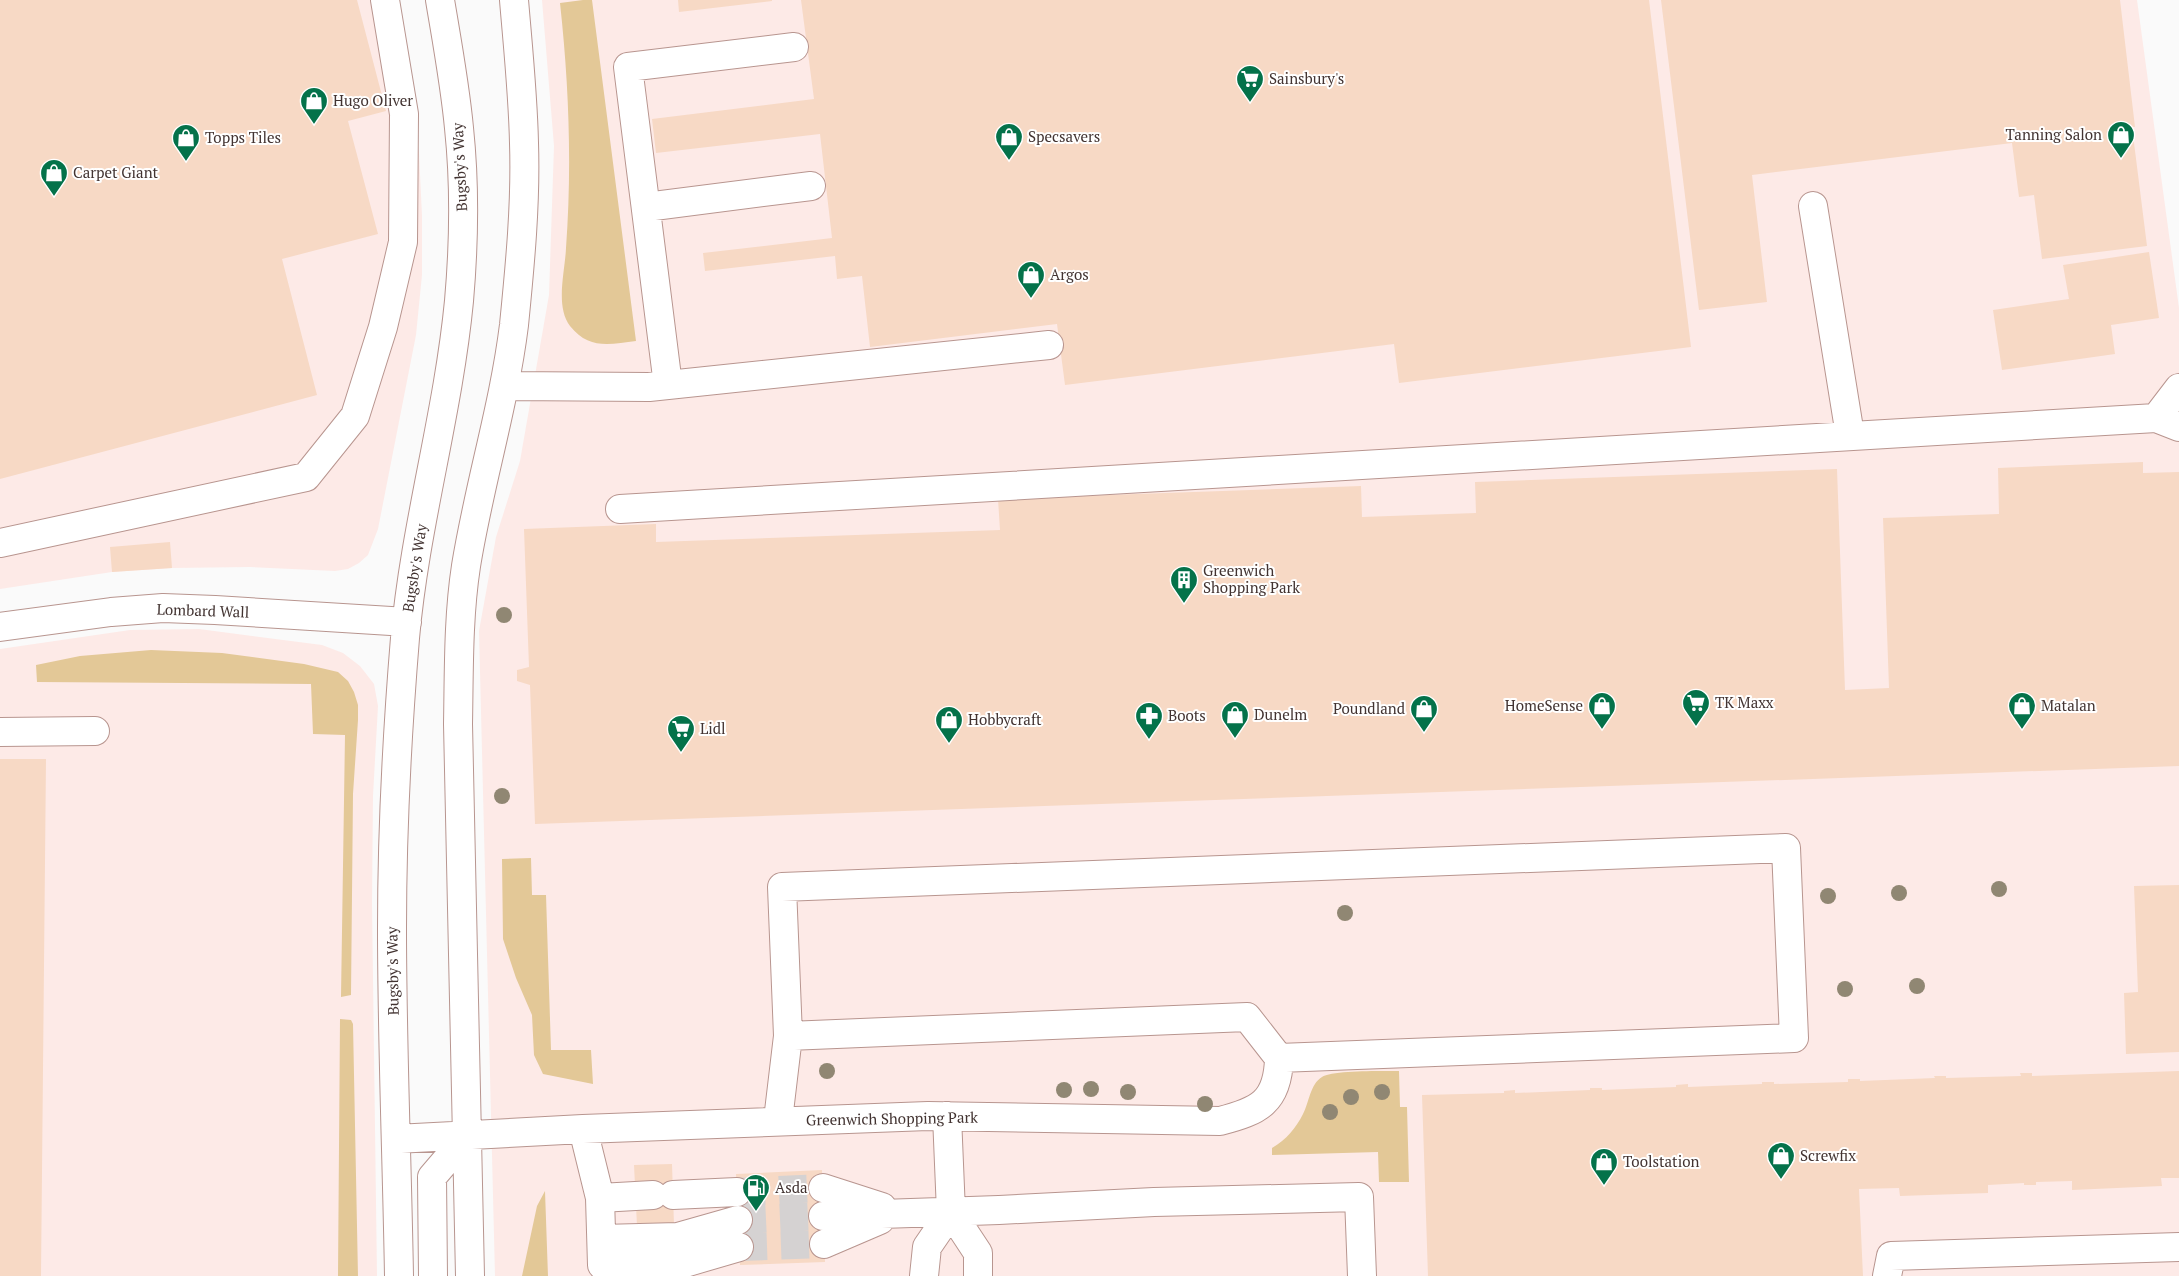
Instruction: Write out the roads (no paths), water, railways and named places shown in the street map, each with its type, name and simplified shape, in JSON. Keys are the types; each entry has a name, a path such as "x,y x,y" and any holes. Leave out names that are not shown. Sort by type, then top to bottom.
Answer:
{"street":[{"path":"0,543 306,477 355,416 383,327 403,242 404,114 384,0"},
{"name":"Bugsby's Way","path":"399,1276 392,928 398,720 407,622 416,553 450,372 459,303 463,245 463,188 459,128 440,0"},
{"path":"470,1276 458,743 460,636 466,568 479,498 504,386 514,325 522,218 524,145 514,0"},
{"path":"668,385 628,67 794,46"},
{"path":"646,207 811,186"},
{"path":"1813,206 1850,435"},
{"path":"504,386 649,387 1049,344"},
{"path":"620,509 1850,435 2167,422 2179,388"},
{"name":"Lombard Wall","path":"0,627 110,612 164,608 407,622"},
{"path":"0,732 95,731"},
{"path":"778,1120 788,1036 782,887 1786,848 1794,1038 1278,1058 1247,1017 788,1036"},
{"name":"Greenwich Shopping Park","path":"467,1136 778,1120 947,1116 1220,1121 1247,1114 1272,1093 1278,1075 1278,1058"},
{"path":"947,1116 951,1212 978,1253 978,1276"},
{"path":"583,1129 600,1198 602,1265 688,1262 739,1247"},
{"path":"396,1139 467,1136"},
{"path":"433,1276 432,1177 467,1136"},
{"path":"822,1188 897,1212"},
{"path":"600,1198 737,1192"},
{"path":"823,1216 1154,1202 1359,1197 1362,1276"},
{"path":"824,1244 897,1212"},
{"path":"928,1272 927,1247 951,1212"},
{"path":"602,1239 678,1237 738,1220"},
{"path":"1887,1276 1891,1256 2179,1247"}],"tunnel":[{"path":"737,1192 823,1188"},
{"path":"738,1220 823,1216"},
{"path":"739,1247 824,1244"}],"place":[{"name":"Sainsbury's","path":"1250,103"},
{"name":"Hugo Oliver","path":"314,125"},
{"name":"Tanning Salon","path":"2121,159"},
{"name":"Specsavers","path":"1009,161"},
{"name":"Topps Tiles","path":"186,162"},
{"name":"Carpet Giant","path":"54,197"},
{"name":"Argos","path":"1031,299"},
{"name":"Greenwich Shopping Park","path":"1184,604"},
{"name":"TK Maxx","path":"1696,727"},
{"name":"HomeSense","path":"1602,730"},
{"name":"Matalan","path":"2022,730"},
{"name":"Poundland","path":"1424,733"},
{"name":"Dunelm","path":"1235,739"},
{"name":"Boots","path":"1149,740"},
{"name":"Hobbycraft","path":"949,744"},
{"name":"Lidl","path":"681,753"},
{"name":"Screwfix","path":"1781,1180"},
{"name":"Toolstation","path":"1604,1186"},
{"name":"Asda","path":"756,1212"}]}
